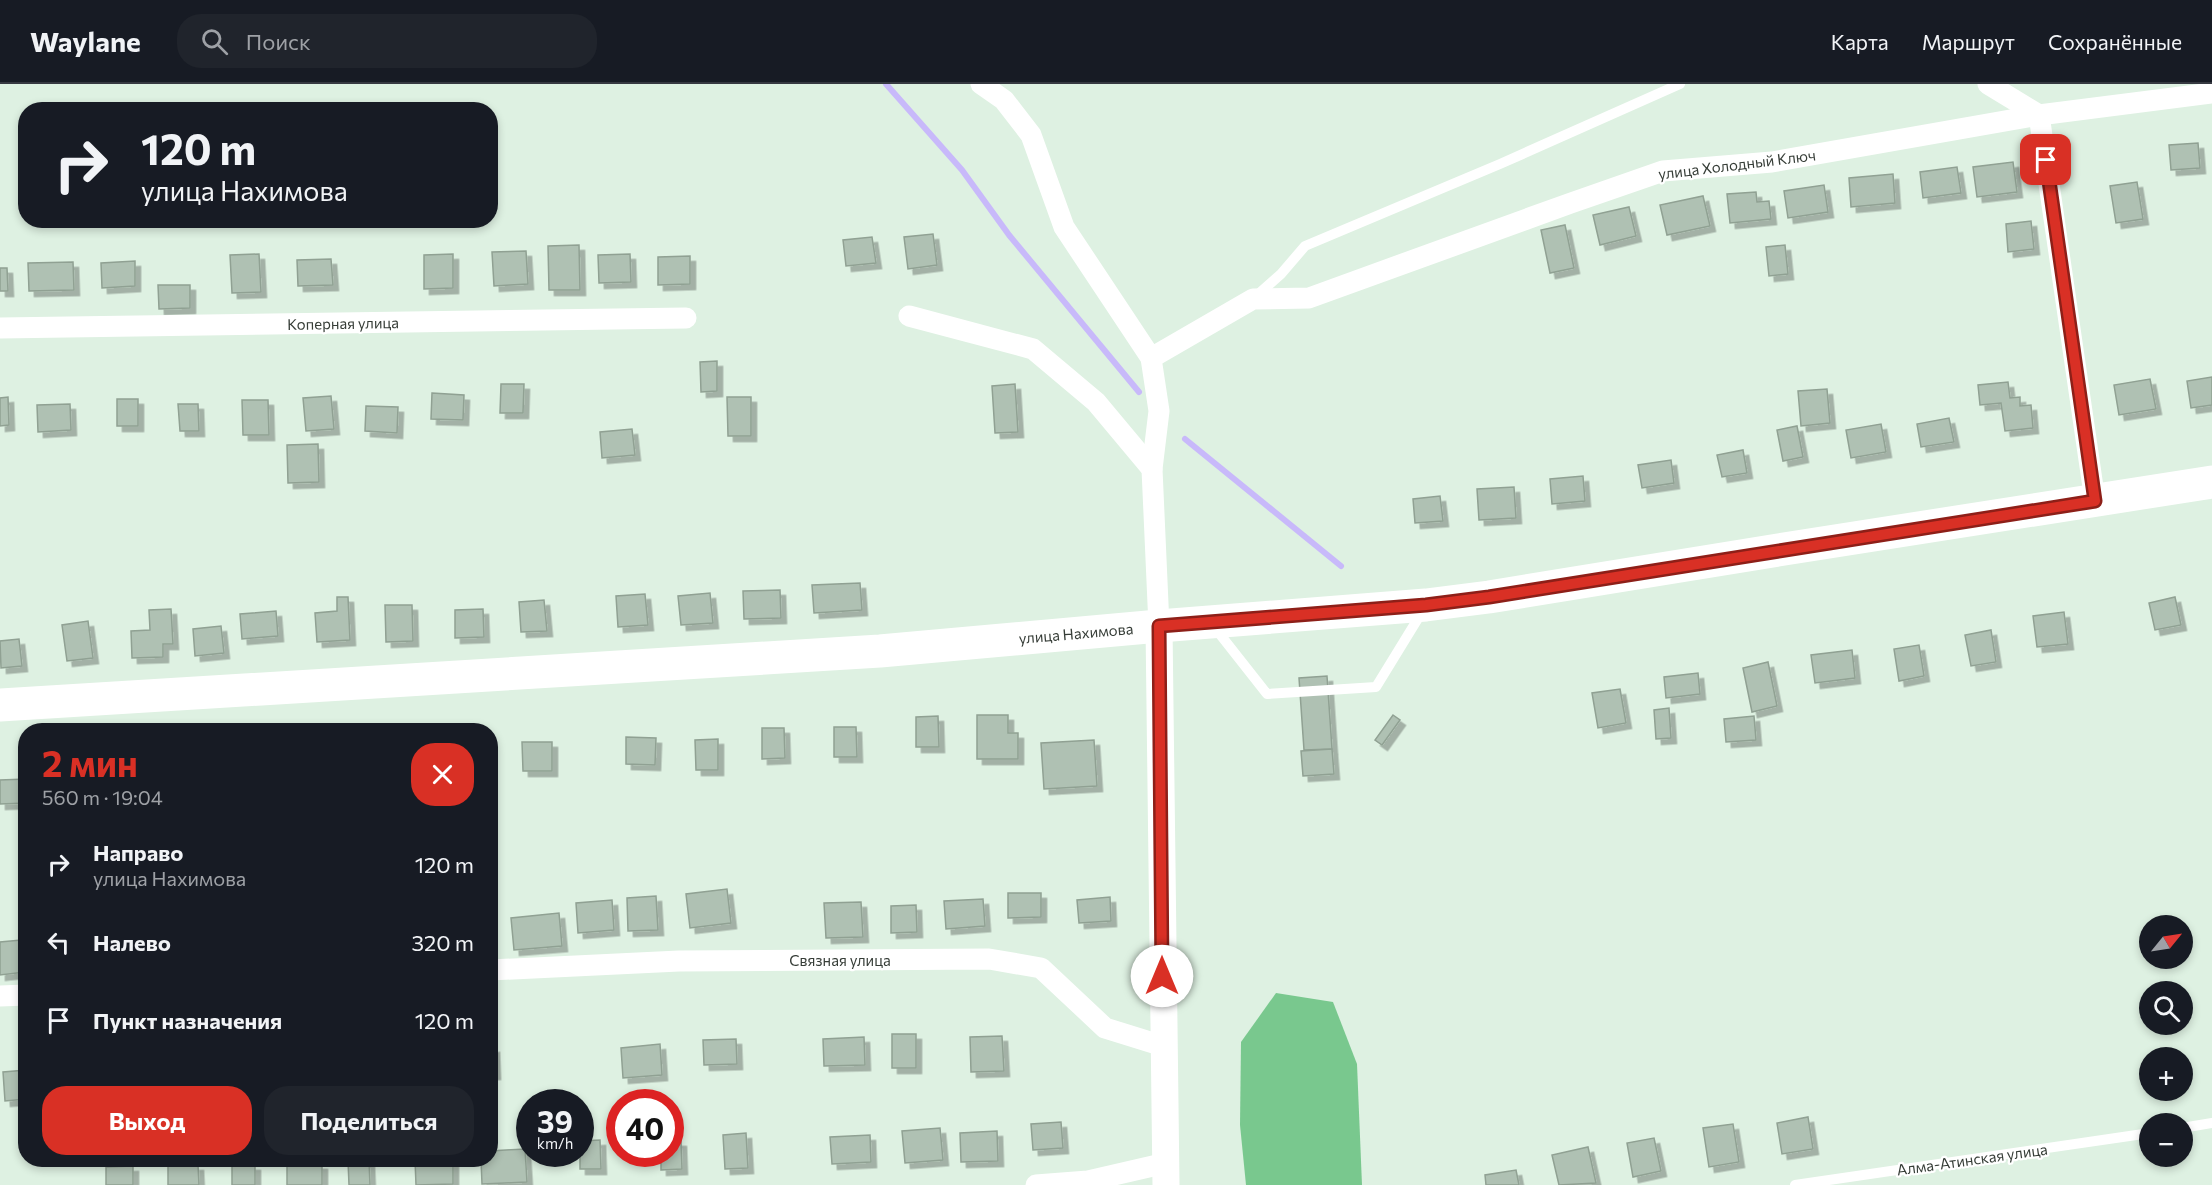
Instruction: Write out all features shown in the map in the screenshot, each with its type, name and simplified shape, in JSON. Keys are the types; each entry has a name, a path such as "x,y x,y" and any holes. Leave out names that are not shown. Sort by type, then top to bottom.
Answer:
{"main road":[{"name":"улица Нахимова","path":"0,705 880,651 1426,605 1489,597 2212,482"}],"street":[{"path":"981,84 1004,100 1030,135 1065,227 1151,358 1159,411 1152,469 1159,626 1162,1046 1166,1174 1036,1185"},
{"path":"1988,84 2039,115 2095,501"},
{"name":"улица Холодный Ключ","path":"1151,358 1253,299 1310,298 1663,171 1772,162 2039,115 2212,93"},
{"path":"909,316 1033,349 1096,402 1152,469"},
{"name":"Коперная улица","path":"0,328 686,318"},
{"name":"Связная улица","path":"498,970 679,961 989,959 1041,968 1105,1028 1162,1046"},
{"path":"0,996 18,995"}],"lane":[{"path":"1253,299 1281,274 1305,246 1500,164 1680,84"},
{"path":"1212,623 1267,694 1376,687 1426,605"},
{"path":"2193,1126 2212,1123"},
{"name":"Алма-Атинская улица","path":"1795,1185 2139,1135"}],"green space":[{"path":"1276,993 1333,1002 1357,1064 1362,1185 1246,1185 1240,1125 1241,1042"}],"building":[{"path":"2198,143 2200,168 2171,170 2169,145"},
{"path":"2013,162 2017,192 1977,197 1973,167"},
{"path":"1957,167 1961,193 1923,198 1920,172"},
{"path":"1893,174 1895,203 1851,207 1849,178"},
{"path":"2137,182 2143,219 2116,223 2110,186"},
{"path":"1824,185 1828,212 1788,218 1784,191"},
{"path":"1756,192 1757,202 1769,201 1771,219 1730,223 1727,194"},
{"path":"1703,196 1710,226 1667,235 1660,205"},
{"path":"1629,207 1636,236 1600,245 1593,215"},
{"path":"2031,221 2034,249 2008,252 2006,224"},
{"path":"1565,225 1574,268 1550,273 1541,230"},
{"path":"933,234 937,265 908,269 904,237"},
{"path":"872,237 876,263 846,266 843,240"},
{"path":"579,245 580,290 549,290 548,246"},
{"path":"1785,245 1788,274 1769,276 1766,247"},
{"path":"526,251 528,284 494,286 492,252"},
{"path":"259,254 261,292 232,293 230,255"},
{"path":"453,254 453,288 424,289 424,255"},
{"path":"630,254 631,282 599,283 598,255"},
{"path":"690,256 690,284 658,285 658,257"},
{"path":"331,259 333,285 298,286 297,260"},
{"path":"135,261 135,286 102,288 101,263"},
{"path":"73,262 74,290 29,291 28,263"},
{"path":"0,268 7,268 8,291 0,291"},
{"path":"158,285 190,285 190,308 159,309"},
{"path":"717,361 717,391 701,392 700,362"},
{"path":"2212,377 2212,405 2191,408 2187,381"},
{"path":"2150,379 2156,409 2119,415 2114,385"},
{"path":"2008,382 2010,398 2020,397 2020,406 2031,405 2033,428 2005,431 2001,403 1980,405 1978,385"},
{"path":"501,384 524,384 523,413 500,413"},
{"path":"1015,384 1018,432 995,433 992,386"},
{"path":"1827,389 1830,423 1801,426 1798,391"},
{"path":"432,393 464,395 463,420 431,419"},
{"path":"331,396 334,429 306,431 303,398"},
{"path":"8,397 9,425 0,426 0,398"},
{"path":"727,397 751,397 751,436 728,436"},
{"path":"117,399 138,399 138,426 117,426"},
{"path":"242,400 268,400 269,435 243,435"},
{"path":"70,404 71,430 38,432 37,405"},
{"path":"178,404 198,404 199,431 180,431"},
{"path":"366,406 398,407 397,433 365,431"},
{"path":"1949,418 1954,442 1921,447 1917,424"},
{"path":"1881,424 1886,452 1851,458 1846,430"},
{"path":"1797,426 1803,457 1783,461 1777,430"},
{"path":"632,429 635,455 602,458 600,432"},
{"path":"318,444 319,482 288,483 287,445"},
{"path":"1743,450 1747,473 1722,477 1717,455"},
{"path":"1671,460 1674,483 1642,488 1638,465"},
{"path":"1583,476 1585,501 1552,504 1550,479"},
{"path":"1514,487 1516,518 1479,520 1477,489"},
{"path":"1440,496 1443,521 1415,523 1413,499"},
{"path":"860,583 862,610 814,613 812,585"},
{"path":"780,590 781,618 744,619 743,591"},
{"path":"710,593 713,623 681,625 678,596"},
{"path":"645,594 648,625 618,627 616,596"},
{"path":"337,597 348,597 350,640 317,642 315,613 337,611"},
{"path":"2175,597 2181,625 2155,630 2149,603"},
{"path":"544,600 547,631 521,632 519,602"},
{"path":"385,605 412,605 413,641 386,642"},
{"path":"171,609 173,644 163,644 163,657 132,658 131,631 150,630 149,610"},
{"path":"483,609 484,637 455,638 455,610"},
{"path":"276,611 278,636 242,639 240,614"},
{"path":"2064,612 2068,644 2037,647 2033,616"},
{"path":"88,621 93,658 67,661 62,625"},
{"path":"221,626 224,653 195,656 193,629"},
{"path":"1991,630 1996,662 1971,666 1965,635"},
{"path":"19,639 22,666 1,668 0,641"},
{"path":"1919,645 1924,676 1899,681 1894,649"},
{"path":"1852,650 1855,678 1815,683 1811,655"},
{"path":"1768,662 1777,706 1752,712 1743,668"},
{"path":"1698,673 1700,694 1666,698 1664,677"},
{"path":"1327,676 1332,749 1304,750 1299,678"},
{"path":"1620,689 1626,723 1598,728 1592,693"},
{"path":"1669,708 1671,738 1656,739 1654,710"},
{"path":"977,715 1008,715 1008,733 1018,733 1018,759 977,759"},
{"path":"1393,715 1400,720 1382,745 1375,740"},
{"path":"938,716 939,747 916,747 916,717"},
{"path":"1754,716 1756,740 1726,742 1724,719"},
{"path":"834,727 856,727 857,757 834,757"},
{"path":"762,728 784,728 785,758 762,759"},
{"path":"626,737 656,738 655,765 626,764"},
{"path":"718,739 718,770 696,770 695,740"},
{"path":"1094,740 1097,786 1044,789 1041,743"},
{"path":"522,742 552,742 552,771 523,771"},
{"path":"1332,749 1334,774 1303,776 1301,751"},
{"path":"18,779 18,803 0,804 0,780"},
{"path":"727,889 731,923 690,928 686,894"},
{"path":"1008,893 1041,893 1041,917 1008,918"},
{"path":"656,896 658,930 628,931 627,898"},
{"path":"1110,897 1111,921 1079,923 1077,900"},
{"path":"983,899 985,926 946,929 944,901"},
{"path":"612,900 614,930 578,933 576,903"},
{"path":"861,902 863,937 826,938 824,903"},
{"path":"916,905 917,932 891,933 891,906"},
{"path":"559,913 562,946 514,950 511,918"},
{"path":"18,940 18,973 0,975 0,942"},
{"path":"892,1034 916,1034 916,1068 892,1068"},
{"path":"1002,1036 1004,1071 971,1072 970,1037"},
{"path":"864,1037 865,1065 824,1066 823,1039"},
{"path":"736,1039 737,1064 704,1065 703,1040"},
{"path":"660,1044 662,1075 623,1078 621,1048"},
{"path":"18,1071 18,1100 5,1101 3,1072"},
{"path":"1808,1117 1813,1149 1782,1154 1777,1123"},
{"path":"1061,1122 1063,1148 1033,1150 1031,1124"},
{"path":"1733,1124 1739,1162 1709,1167 1703,1128"},
{"path":"940,1128 943,1160 905,1163 902,1131"},
{"path":"997,1131 998,1161 961,1162 960,1133"},
{"path":"746,1133 748,1168 725,1169 723,1135"},
{"path":"870,1135 871,1162 832,1164 830,1137"},
{"path":"1654,1138 1661,1171 1633,1177 1627,1143"},
{"path":"594,1140 600,1140 601,1169 580,1169 580,1167 594,1167"},
{"path":"1588,1147 1596,1183 1559,1185 1552,1155"},
{"path":"516,1150 516,1167 526,1167 527,1182 482,1184 481,1167 498,1167 498,1151"},
{"path":"106,1167 133,1167 133,1185 106,1185"},
{"path":"168,1167 198,1167 199,1185 168,1185"},
{"path":"232,1167 255,1167 255,1185 232,1185"},
{"path":"287,1167 322,1167 322,1185 287,1185"},
{"path":"348,1167 369,1167 370,1185 349,1185"},
{"path":"415,1167 453,1167 453,1184 416,1185"},
{"path":"661,1167 682,1167 682,1169 661,1170"},
{"path":"1516,1170 1519,1185 1486,1185 1485,1175"}],"waterway":[{"path":"886,84 962,170 1009,235 1139,392"},
{"path":"1185,439 1341,566"}],"route":[{"path":"1162,976 1159,626 1426,605 1489,597 2095,501 2046,160"}]}
